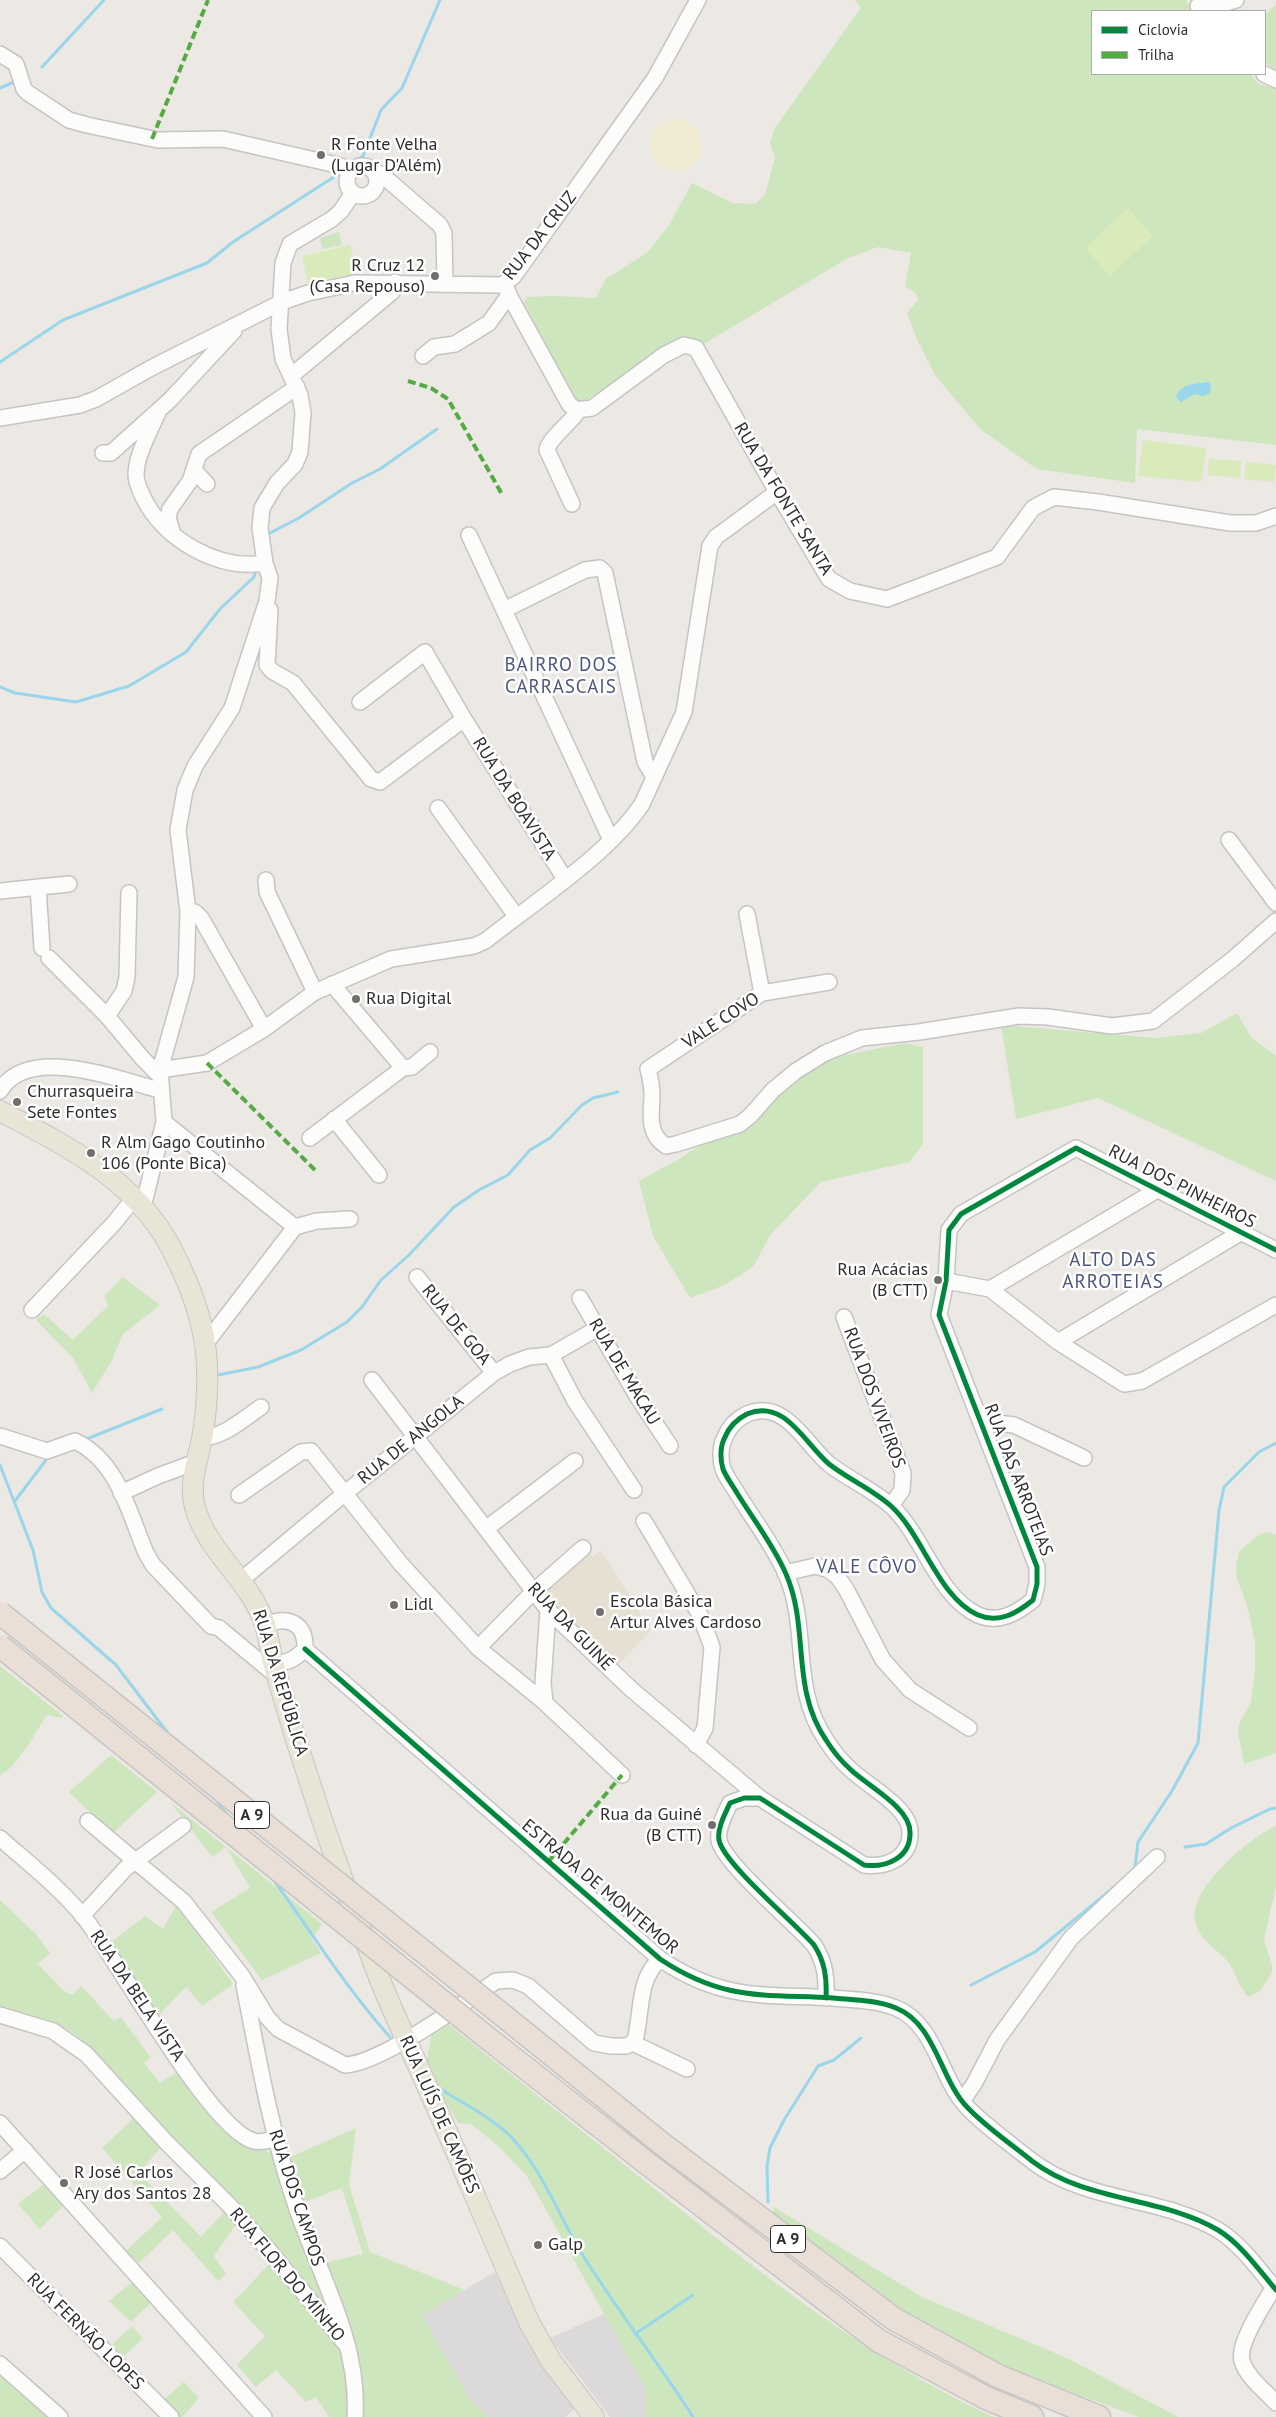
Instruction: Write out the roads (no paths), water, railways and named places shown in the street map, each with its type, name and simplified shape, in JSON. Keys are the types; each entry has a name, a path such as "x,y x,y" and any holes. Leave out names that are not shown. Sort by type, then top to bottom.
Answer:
{"highway":[{"name":"A 9","path":"0,1613 661,2143 894,2319 998,2376 1099,2417"},
{"name":"A 9","path":"0,1646 490,2040 879,2341 986,2398 1032,2417"}],"main road":[{"name":"RUA DA REPÚBLICA","path":"0,1111 68,1146 102,1169 138,1202 168,1242 185,1275 206,1343 208,1392 193,1486 194,1505 206,1537 256,1603 265,1624 275,1670 316,1797"},
{"name":"RUA LUÍS DE CAMÕES","path":"316,1797 376,1970 529,2322 551,2361 594,2417"}],"street":[{"name":"RUA DA CRUZ","path":"0,418 80,405 96,399 151,368 238,326 282,302 342,284 395,282 496,286 507,289 655,78 698,0"},
{"path":"1198,6 1222,4 1236,0"},
{"path":"0,54 16,64 24,89 34,98 69,120 158,140 223,139 341,166 348,170 348,185 353,193 362,196 371,193 376,184 375,173"},
{"path":"349,174 354,168 364,166 375,173 381,174 440,225 444,233 445,284"},
{"path":"32,1310 115,1222 138,1202 164,1122 160,1079 166,1042 186,977 188,912 178,830 185,790 196,766 232,708 267,601 270,578 266,566 260,528 262,508 277,483 295,464 300,452 303,413 294,381 282,356 279,317 282,302 283,263 290,244 332,219 341,211 353,193"},
{"path":"173,534 168,518 170,509 186,486 199,454 294,381 393,291 395,282"},
{"path":"423,356 434,347 456,344 489,323 507,289"},
{"path":"507,289 569,404 578,411 570,422 548,443 547,450 572,504"},
{"path":"103,453 112,453 160,410 195,375 238,326"},
{"name":"RUA DA FONTE SANTA","path":"578,411 592,408 664,355 684,345 696,348 777,492 829,579 850,591 886,599 997,557 1033,508 1054,497 1230,523 1256,523 1276,516"},
{"path":"160,410 138,460 136,479 152,514 173,534 194,549 208,556 266,566"},
{"path":"194,470 207,484"},
{"path":"0,1091 10,1078 22,1070 54,1066 102,1074 160,1079 207,1063 264,1029 315,992 332,984 391,959 474,946 485,941 565,879 611,840 633,816 654,777 684,712 710,546 716,537 777,492"},
{"path":"469,535 611,840"},
{"path":"504,610 585,570 600,568 606,573 646,762 654,777"},
{"name":"RUA DA BOAVISTA","path":"267,601 270,613 268,665 272,671 293,683 375,782 380,782 464,719"},
{"name":"RUA DA BOAVISTA","path":"360,702 425,652 464,719 565,879"},
{"path":"438,808 516,916"},
{"path":"1229,840 1276,903"},
{"path":"266,880 267,892 315,992"},
{"path":"0,890 69,884"},
{"path":"38,887 46,953 107,1016 160,1079"},
{"path":"107,1016 124,991 126,984 129,892"},
{"path":"188,912 194,912 201,918 264,1029"},
{"path":"747,914 762,993"},
{"name":"VALE COVO","path":"829,982 762,993 648,1070 652,1094 649,1111 653,1128 663,1144 676,1144 740,1124 750,1116 773,1090 796,1071 825,1053 862,1038 919,1032 1019,1016 1048,1017 1112,1026 1152,1021 1233,958 1276,921"},
{"path":"332,984 403,1068"},
{"path":"135,1050 151,1051 166,1042"},
{"path":"310,1138 403,1068 412,1067 430,1052"},
{"path":"334,1119 379,1175"},
{"path":"164,1122 295,1227"},
{"name":"RUA DOS PINHEIROS","path":"1076,1148 1276,1250"},
{"name":"RUA DAS ARROTEIAS","path":"760,1798 864,1865 875,1866 895,1861 908,1844 910,1831 902,1812 850,1770 825,1739 812,1716 804,1691 794,1598 785,1573 723,1470 721,1447 730,1427 739,1418 751,1413 764,1411 780,1414 793,1424 829,1464 891,1506 918,1540 946,1585 969,1610 980,1616 993,1618 1007,1617 1033,1600 1037,1584 1037,1567 939,1315 946,1281 949,1230 961,1214 1076,1148"},
{"path":"990,1289 1157,1190"},
{"path":"206,1343 295,1227 317,1221 350,1219"},
{"path":"1058,1342 1240,1233"},
{"name":"RUA DE GOA","path":"417,1277 494,1374"},
{"path":"946,1281 990,1289 1058,1342 1124,1384 1142,1381 1276,1305"},
{"name":"RUA DE MACAU","path":"580,1298 637,1396 670,1446"},
{"name":"RUA DOS VIVEIROS","path":"844,1318 903,1473 902,1490 891,1506"},
{"name":"RUA DE ANGOLA","path":"240,1581 344,1494 494,1374 510,1364 530,1357 551,1355 598,1328"},
{"path":"551,1355 574,1401 634,1490"},
{"name":"RUA DA GUINÉ","path":"372,1380 414,1438 487,1528 548,1610 696,1745 760,1798"},
{"path":"202,1438 213,1438 221,1434 261,1407"},
{"path":"983,1427 997,1424 1014,1425 1084,1458"},
{"path":"0,1436 47,1451 80,1444 102,1460 112,1472 146,1553 153,1565 211,1626 219,1628 275,1670 288,1663 305,1649 305,1638 301,1629 294,1623 272,1622 265,1624"},
{"path":"239,1495 306,1450 316,1454 344,1494 401,1564 478,1648 528,1688 622,1775"},
{"path":"487,1528 575,1461"},
{"path":"121,1494 158,1476 196,1462"},
{"path":"644,1521 700,1615 712,1647 705,1728 696,1745"},
{"path":"478,1648 533,1592 583,1548"},
{"path":"785,1573 815,1566 827,1569 837,1576 888,1666 910,1690 969,1728"},
{"path":"545,1703 543,1683 548,1610"},
{"path":"547,1638 575,1636"},
{"name":"ESTRADA DE MONTEMOR","path":"305,1649 660,1959 680,1972 722,1989 759,1995 874,2001 898,2009 915,2020 925,2033 962,2101 968,2108 1033,2162 1065,2181 1087,2190 1145,2202 1197,2220 1219,2231 1238,2246 1275,2289"},
{"path":"528,1688 543,1683"},
{"path":"728,1772 730,1803 719,1830 722,1849 814,1945 822,1957 827,1979 826,1998"},
{"path":"730,1803 744,1798 760,1798"},
{"path":"88,1821 184,1902 242,1976 267,2017 278,2029 345,2065 357,2065 406,2039 496,1981 513,1980 528,1986 594,2043 611,2046 626,2046 633,2043 688,2069"},
{"path":"82,1916 126,1868 183,1826"},
{"name":"RUA DA BELA VISTA","path":"0,1838 82,1916 195,2084 224,2117 238,2131 254,2141 276,2139"},
{"path":"962,2101 974,2084 997,2040 1071,1938 1157,1857"},
{"path":"633,2043 640,2021 643,1986 653,1965 660,1959"},
{"name":"RUA DOS CAMPOS","path":"242,1976 276,2139 311,2250 343,2324 354,2377 355,2417"},
{"name":"RUA FLOR DO MINHO","path":"0,2016 48,2029 63,2036 86,2054 167,2144 230,2206 348,2347"},
{"path":"0,2123 264,2417"},
{"path":"0,2171 25,2150"},
{"name":"RUA FERNÃO LOPES","path":"0,2246 171,2417"},
{"path":"1275,2289 1248,2334 1242,2349 1242,2359 1246,2369 1276,2403"},
{"path":"0,2364 60,2417"}],"water":[{"path":"1208,382 1211,384 1210,393 1203,396 1195,394 1181,402 1176,397 1178,392 1185,387"}],"waterway":[{"path":"42,67 104,0"},
{"path":"350,166 363,156 381,110 402,88 440,0"},
{"path":"0,88 14,82"},
{"path":"0,362 63,320 207,263 233,242 343,171"},
{"path":"266,535 299,518 352,483 380,469 437,429"},
{"path":"0,687 15,693 76,702 129,686 186,652 220,609 254,577 257,567"},
{"path":"218,1375 258,1367 301,1350 347,1322 362,1307 381,1280 409,1255 454,1207 479,1190 508,1175 530,1150 550,1138 582,1105 593,1098 618,1092"},
{"path":"84,1440 162,1409"},
{"path":"1135,1868 1138,1842 1172,1791 1198,1743 1219,1510 1224,1487 1259,1452 1276,1443"},
{"path":"15,1501 49,1456"},
{"path":"0,1465 33,1550 42,1592 51,1608 116,1665 170,1736"},
{"path":"215,1798 227,1815"},
{"path":"1185,1847 1206,1844 1231,1828 1270,1809 1276,1808"},
{"path":"273,1879 344,1980 390,2037"},
{"path":"971,1985 1035,1952 1118,1884"},
{"path":"768,2202 767,2166 770,2148 784,2120 818,2066 834,2060 861,2038"},
{"path":"437,2087 495,2123 523,2151 542,2179 582,2254 693,2417"},
{"path":"635,2334 693,2295"}],"place":[{"name":"R Fonte Velha (Lugar D'Além)","path":"321,155"},
{"name":"R Cruz 12 (Casa Repouso)","path":"435,276"},
{"name":"Rua Digital","path":"356,999"},
{"name":"Churrasqueira Sete Fontes","path":"17,1102"},
{"name":"R Alm Gago Coutinho 106 (Ponte Bica)","path":"91,1153"},
{"name":"Rua Acácias (B CTT)","path":"938,1280"},
{"name":"Lidl","path":"394,1605"},
{"name":"Escola Básica Artur Alves Cardoso","path":"600,1612"},
{"name":"Rua da Guiné (B CTT)","path":"712,1825"},
{"name":"R José Carlos Ary dos Santos 28","path":"64,2183"},
{"name":"Galp","path":"538,2245"}],"district":[{"name":"BAIRRO DOS CARRASCAIS","path":"561,677"},
{"name":"ALTO DAS ARROTEIAS","path":"1113,1272"},
{"name":"VALE CÔVO","path":"867,1568"}]}
